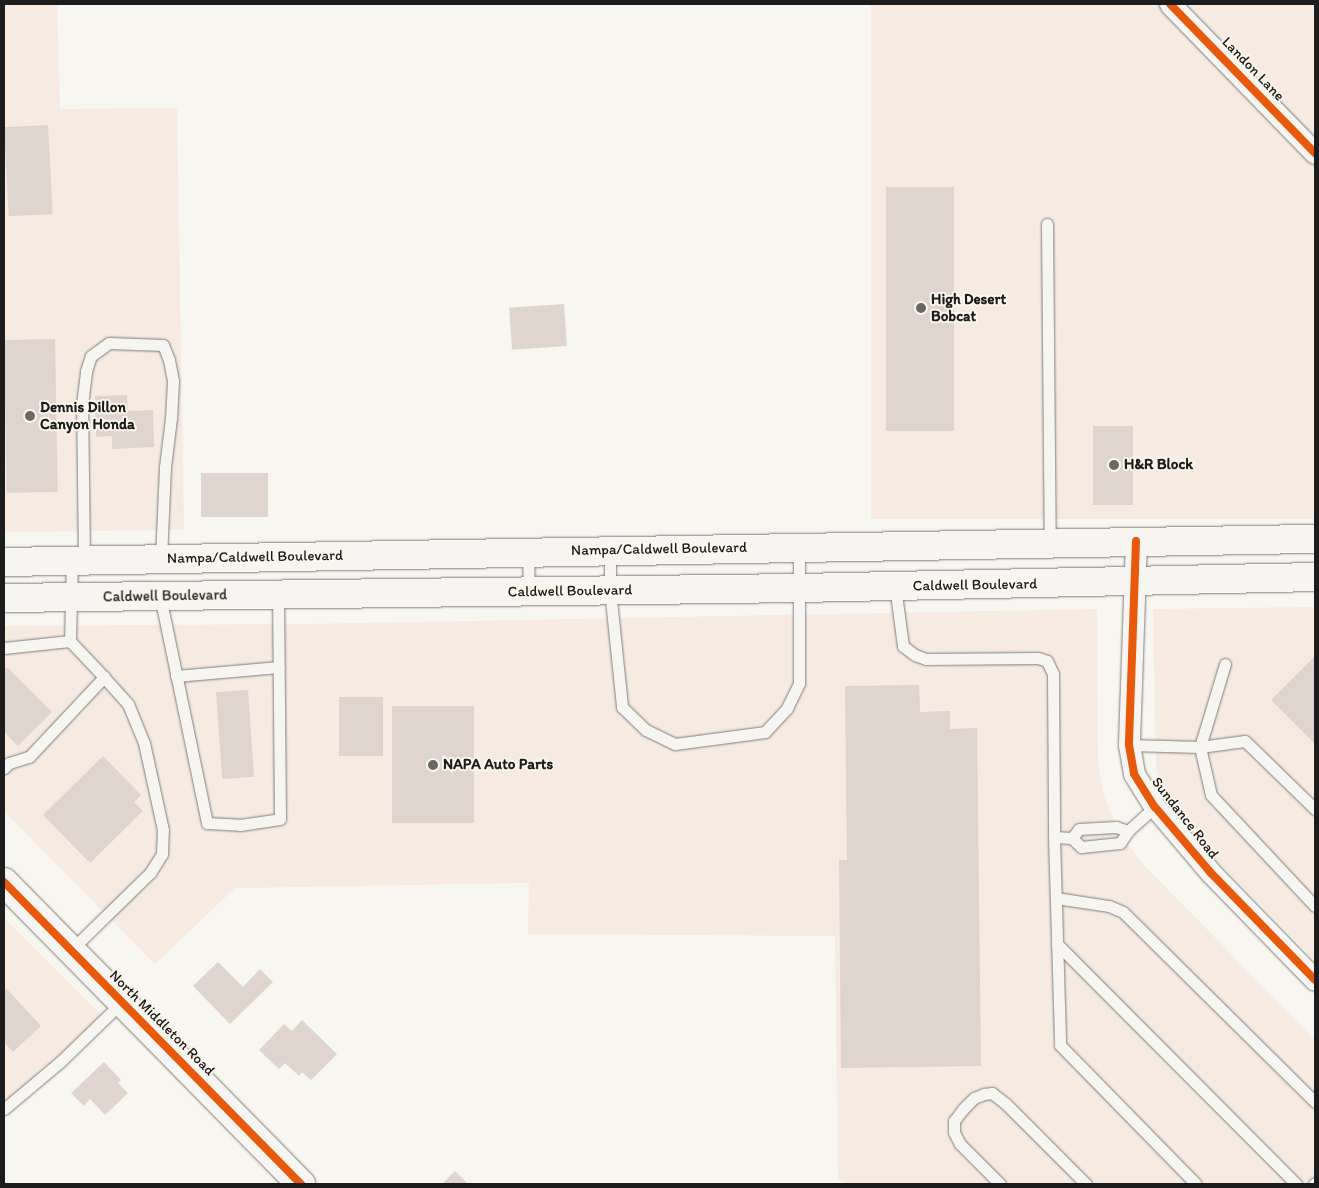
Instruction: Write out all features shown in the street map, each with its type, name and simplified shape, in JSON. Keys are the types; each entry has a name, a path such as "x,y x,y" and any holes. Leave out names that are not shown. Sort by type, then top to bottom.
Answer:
{"main road":[{"name":"Nampa/Caldwell Boulevard","path":"4,562 1050,542 1315,539"},
{"path":"1136,581 1315,577"},
{"name":"Caldwell Boulevard","path":"4,598 800,588 1136,581"},
{"name":"North Middleton Road","path":"4,882 302,1184"}],"street":[{"name":"Landon Lane","path":"1170,4 1315,154"},
{"name":"Sundance Road","path":"1136,541 1129,744 1134,774 1155,807 1211,873 1315,980"}],"lane":[{"path":"1047,224 1050,542"},
{"path":"71,950 150,874 162,854 163,830 144,743 128,704 70,641 72,597 78,560 82,405 86,371 91,356 110,343 163,345 169,360 172,381 171,418 166,467 161,559"},
{"path":"610,550 610,590 622,707 646,730 675,744 766,732 787,708 799,683 799,547"},
{"path":"528,552 528,592"},
{"path":"894,586 903,646 915,655 926,659 1038,658 1047,661 1053,674 1054,837 1060,1045 1196,1184"},
{"path":"160,596 207,823 240,824 280,818 278,594"},
{"path":"4,648 70,641"},
{"path":"1225,664 1200,747 1211,795 1315,906"},
{"path":"176,676 279,667"},
{"path":"6,763 29,757 104,678"},
{"path":"1129,744 1200,747 1246,741 1315,809"},
{"path":"1054,837 1072,838 1081,847 1120,843 1128,831 1155,807"},
{"path":"1072,838 1079,829 1116,827 1128,831"},
{"path":"1056,898 1109,906 1123,912 1315,1102"},
{"path":"1057,944 1296,1184"},
{"path":"4,1109 60,1062 122,1002"},
{"path":"1000,1184 960,1144 954,1132 954,1121 974,1098 992,1093 1005,1103 1086,1184"}],"shaded area":[{"path":"4,4 57,4 60,109 177,108 184,530 4,532"},
{"path":"871,4 1315,4 1315,519 871,519"},
{"path":"1315,607 1315,960 1184,827 1166,799 1156,770 1153,609"},
{"path":"1097,609 1098,764 1104,796 1120,834 1143,864 1315,1040 1315,1184 849,1184 838,1180 835,936 528,934 529,883 235,888 155,964 4,811 4,626 306,624"},
{"path":"4,918 102,1016 4,1113"}],"building":[{"path":"48,125 53,214 9,216 4,127"},
{"name":"High Desert Bobcat","path":"886,187 954,187 954,431 886,431"},
{"path":"564,304 567,346 512,350 509,308"},
{"name":"Dennis Dillon Canyon Honda","path":"55,339 58,492 7,493 4,340"},
{"path":"127,395 128,411 153,410 154,447 112,449 112,436 96,437 95,396"},
{"name":"H&R Block","path":"1093,426 1133,426 1133,505 1093,505"},
{"path":"201,473 268,473 268,517 201,517"},
{"path":"1315,656 1315,744 1271,700"},
{"path":"4,668 8,668 52,712 18,746 4,732"},
{"path":"919,685 920,712 950,711 950,729 977,728 981,1066 841,1068 839,860 847,860 845,686"},
{"path":"248,690 254,777 222,779 216,692"},
{"path":"339,697 383,697 383,756 339,756"},
{"name":"NAPA Auto Parts","path":"392,706 474,706 474,823 392,823"},
{"path":"103,756 141,795 134,802 143,811 90,863 43,815"},
{"path":"218,962 243,987 260,969 273,982 230,1024 193,986"},
{"path":"6,988 41,1026 13,1052 4,1042 4,990"},
{"path":"302,1020 337,1054 311,1080 302,1072 299,1076 285,1063 279,1069 259,1050 284,1024 292,1031"},
{"path":"104,1062 121,1080 118,1083 128,1093 105,1115 90,1099 84,1106 71,1093"},
{"path":"455,1171 468,1184 442,1184"}],"cycle path":[{"path":"1170,4 1315,153"},
{"path":"1136,541 1129,745 1134,774 1155,807 1211,873 1315,980"},
{"path":"4,882 301,1184"}],"place":[{"name":"High Desert Bobcat","path":"921,308"},
{"name":"Dennis Dillon Canyon Honda","path":"30,416"},
{"name":"H&R Block","path":"1114,465"},
{"name":"NAPA Auto Parts","path":"433,765"}]}
